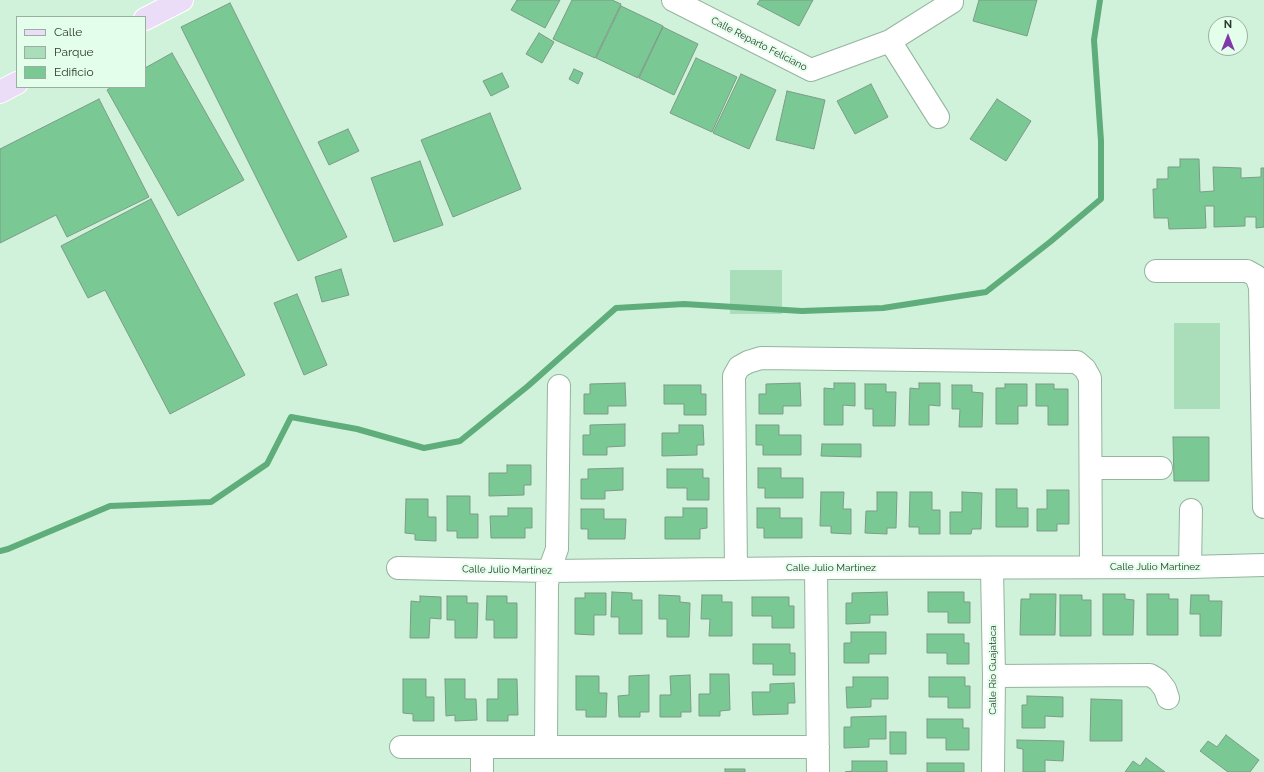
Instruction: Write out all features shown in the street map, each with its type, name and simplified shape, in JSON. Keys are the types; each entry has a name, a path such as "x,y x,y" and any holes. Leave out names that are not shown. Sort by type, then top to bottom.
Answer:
{"main road":[{"path":"146,18 182,0"},
{"path":"0,92 16,84"}],"street":[{"name":"Calle Reparto Feliciano","path":"673,0 811,70 890,41 952,2 952,0"},
{"path":"890,41 938,117"},
{"path":"1156,271 1247,271 1256,276 1260,287 1264,507"},
{"path":"736,569 734,376 739,368 748,362 761,358 1077,362 1085,369 1090,378 1091,567"},
{"path":"546,747 547,585 557,549 559,386"},
{"path":"1091,468 1161,468"},
{"path":"1190,567 1191,510"},
{"name":"Calle Julio Martínez","path":"398,568 550,571 816,568 1190,567 1264,565"},
{"path":"816,568 818,772"},
{"name":"Calle Río Guajataca","path":"992,568 994,676 993,772"},
{"path":"994,676 1150,675 1158,680 1165,689 1168,698"},
{"path":"401,747 818,747"},
{"path":"482,747 482,772"}],"green space":[{"path":"730,270 782,270 782,314 730,314"},
{"path":"1174,323 1220,323 1220,409 1174,409"}],"building":[{"path":"517,0 560,0 545,28 511,10"},
{"path":"572,0 612,0 621,4 595,58 553,39"},
{"path":"760,0 813,0 799,26 757,4"},
{"path":"979,0 1037,0 1027,36 973,21"},
{"path":"230,3 347,237 298,261 181,27"},
{"path":"621,6 663,26 638,78 596,58"},
{"path":"663,27 698,44 674,95 639,78"},
{"path":"539,33 554,42 542,63 526,54"},
{"path":"172,53 244,180 178,216 107,90 110,88 146,88 146,67"},
{"path":"696,58 737,77 712,132 670,113"},
{"path":"574,69 583,73 578,84 569,79"},
{"path":"502,73 509,87 491,96 483,81"},
{"path":"741,74 776,90 749,149 713,133"},
{"path":"871,84 888,117 855,134 837,101"},
{"path":"787,91 825,100 814,149 776,140"},
{"path":"99,99 149,197 67,237 56,215 0,243 0,149"},
{"path":"997,99 1031,121 1006,161 970,139"},
{"path":"490,113 521,189 453,217 421,140"},
{"path":"348,129 359,151 329,165 318,142"},
{"path":"1180,159 1199,159 1200,192 1214,191 1213,167 1241,168 1241,178 1261,177 1261,168 1264,168 1264,227 1256,228 1256,217 1245,217 1245,226 1214,227 1214,206 1205,206 1206,228 1169,229 1168,218 1154,218 1153,189 1157,189 1157,179 1168,179 1168,167 1180,167"},
{"path":"420,161 443,225 394,242 371,178"},
{"path":"151,199 245,375 170,414 105,290 88,298 61,246"},
{"path":"341,269 349,295 322,302 315,277"},
{"path":"297,294 327,365 304,375 274,303"},
{"path":"625,383 626,406 608,406 608,414 584,414 584,394 590,394 590,384"},
{"path":"800,383 801,406 783,406 783,414 759,414 759,394 766,394 766,384"},
{"path":"834,383 855,383 855,406 843,405 843,425 824,425 824,388 834,389"},
{"path":"919,383 940,383 940,406 929,405 929,425 909,425 910,388 919,389"},
{"path":"865,384 886,384 886,392 896,392 895,426 873,426 873,409 865,409"},
{"path":"1005,384 1027,384 1027,406 1018,406 1018,424 996,424 996,388 1005,388"},
{"path":"1036,384 1054,384 1054,389 1068,389 1068,425 1048,425 1048,406 1036,406"},
{"path":"664,385 701,385 701,394 706,394 706,415 684,415 684,404 664,404"},
{"path":"952,385 972,385 972,392 983,393 982,427 959,427 960,409 952,409"},
{"path":"625,424 625,446 607,447 607,455 583,455 583,435 590,435 590,425"},
{"path":"679,425 703,425 704,445 697,445 697,455 662,456 662,433 679,433"},
{"path":"756,425 779,425 779,435 801,435 801,455 763,455 763,445 756,445"},
{"path":"1173,437 1209,437 1209,481 1174,481"},
{"path":"822,444 861,444 861,457 821,456"},
{"path":"507,465 531,465 531,485 524,485 524,495 489,496 489,473 507,473"},
{"path":"623,468 623,490 605,491 605,499 581,499 581,479 588,479 588,469"},
{"path":"758,468 781,468 781,478 803,478 803,498 765,498 765,488 758,488"},
{"path":"667,469 703,469 703,478 709,478 709,500 687,500 687,488 667,488"},
{"path":"996,489 1017,489 1017,508 1028,508 1028,527 996,527"},
{"path":"1047,490 1069,490 1069,524 1057,524 1057,531 1037,531 1037,509 1047,509"},
{"path":"821,492 844,492 843,509 851,509 851,534 831,533 831,526 820,526"},
{"path":"877,492 897,492 896,528 887,528 887,534 865,533 866,511 877,511"},
{"path":"910,492 932,492 932,510 940,510 940,534 919,534 919,527 909,527"},
{"path":"962,492 982,493 981,529 972,529 971,534 950,534 950,512 962,512"},
{"path":"447,496 470,496 470,514 478,514 478,538 457,538 457,531 447,531"},
{"path":"406,499 428,499 428,517 436,517 436,541 415,540 415,534 405,533"},
{"path":"508,508 532,508 532,528 525,528 525,538 491,538 490,516 508,516"},
{"path":"683,508 707,508 707,528 700,529 700,539 665,539 665,517 683,517"},
{"path":"757,508 780,508 780,518 802,518 802,538 764,538 764,528 757,528"},
{"path":"581,509 604,509 604,519 626,519 625,539 588,539 588,529 581,529"},
{"path":"612,592 632,593 632,600 642,600 642,634 619,634 619,617 611,617"},
{"path":"887,592 888,615 870,615 870,623 846,624 846,603 852,603 852,593"},
{"path":"928,592 964,592 964,602 970,602 970,623 948,623 948,612 928,612"},
{"path":"585,593 606,593 606,615 594,615 594,635 575,634 575,598 585,598"},
{"path":"1030,594 1056,594 1055,635 1020,635 1021,599 1030,599"},
{"path":"1103,594 1125,594 1125,599 1134,600 1133,635 1103,635"},
{"path":"1147,594 1169,594 1169,599 1178,599 1178,635 1147,635"},
{"path":"659,595 680,596 680,602 690,603 689,637 667,637 667,619 659,619"},
{"path":"702,595 722,595 722,602 732,602 732,636 709,636 710,619 701,619"},
{"path":"1060,595 1082,595 1082,600 1091,600 1091,636 1060,636"},
{"path":"1191,595 1209,595 1209,601 1222,601 1221,636 1200,636 1200,614 1190,614"},
{"path":"420,596 441,597 441,619 430,618 429,638 410,638 411,601 420,602"},
{"path":"447,596 467,596 467,603 478,603 477,638 455,638 455,620 447,620"},
{"path":"487,596 507,596 507,603 517,603 517,638 494,638 494,620 486,620"},
{"path":"752,597 789,597 789,606 794,606 794,628 772,628 772,616 752,616"},
{"path":"851,632 886,632 886,654 869,654 869,663 844,663 844,643 851,643"},
{"path":"927,634 964,634 964,643 969,643 969,664 947,664 947,653 927,653"},
{"path":"753,644 790,644 790,653 795,653 795,675 773,675 773,664 753,664"},
{"path":"710,674 729,674 730,710 720,711 720,716 699,716 699,694 710,694"},
{"path":"649,675 649,712 640,712 640,717 619,717 618,696 629,695 629,676"},
{"path":"690,675 691,712 681,712 681,717 660,717 660,695 671,695 670,676"},
{"path":"576,676 599,676 599,693 607,693 606,717 586,717 586,710 576,710"},
{"path":"853,677 888,677 888,699 871,699 871,707 847,708 846,687 853,687"},
{"path":"929,677 965,677 965,686 970,686 970,708 948,708 948,697 929,697"},
{"path":"403,679 426,679 426,697 434,697 434,721 413,721 413,714 403,713"},
{"path":"445,679 465,679 465,699 476,699 477,720 455,721 455,715 446,716"},
{"path":"498,679 517,679 518,715 508,715 508,721 487,721 487,699 498,699"},
{"path":"794,683 795,703 788,703 788,714 753,715 752,692 770,692 770,684"},
{"path":"1027,696 1063,697 1063,717 1045,716 1045,728 1022,728 1022,705 1027,705"},
{"path":"1091,699 1122,700 1122,741 1090,741"},
{"path":"886,716 886,739 869,739 869,747 844,748 844,727 851,727 851,717"},
{"path":"927,719 963,719 963,728 969,728 969,750 946,750 946,738 927,738"},
{"path":"890,732 906,732 906,754 890,754"},
{"path":"1226,735 1259,760 1250,772 1228,772 1200,751 1208,741 1217,747"},
{"path":"1017,740 1064,741 1063,761 1045,760 1045,772 1023,772 1023,749 1017,748"},
{"path":"1146,758 1165,772 1125,772 1133,761 1140,766"},
{"path":"852,761 887,761 887,772 845,772 852,771"},
{"path":"927,763 964,763 964,772 927,772"},
{"path":"725,769 745,769 745,772 725,772"}],"waterway":[{"path":"0,551 110,506 211,502 267,464 291,417 357,429 424,448 460,441 528,386 616,308 684,304 802,311 883,308 986,292 1050,242 1101,199 1101,141 1094,40 1100,0"}]}
